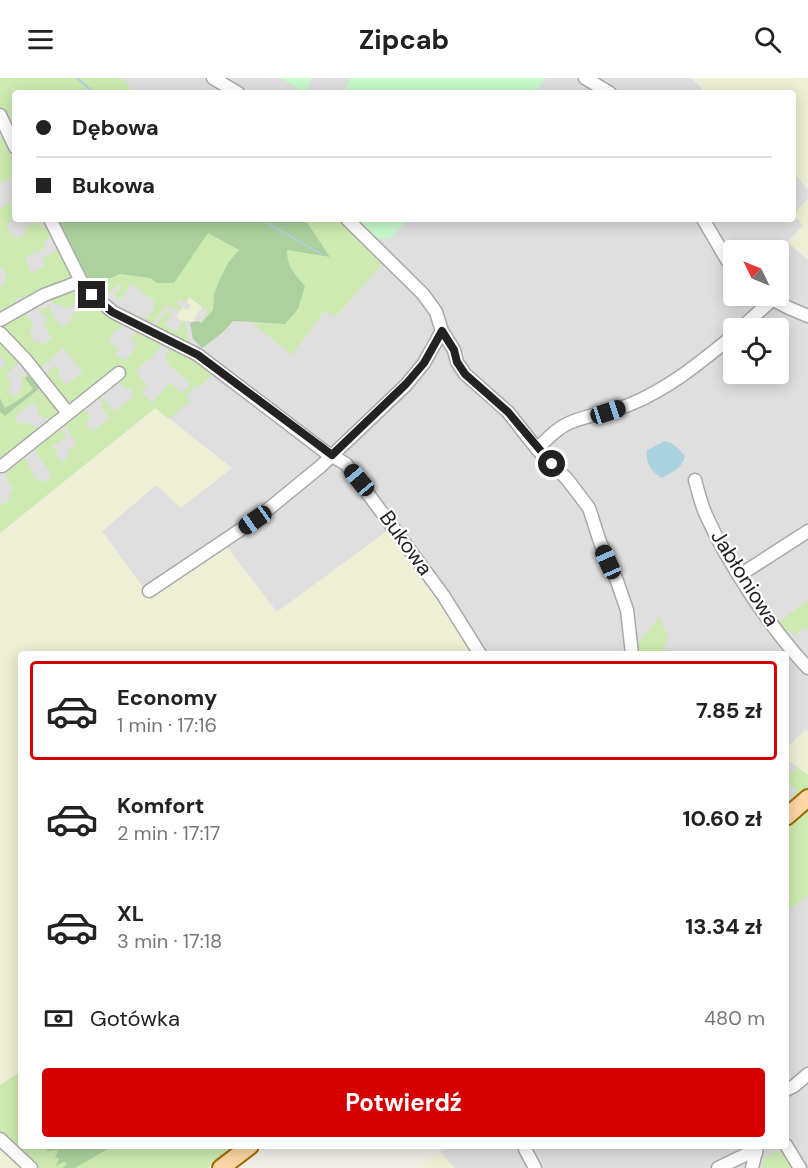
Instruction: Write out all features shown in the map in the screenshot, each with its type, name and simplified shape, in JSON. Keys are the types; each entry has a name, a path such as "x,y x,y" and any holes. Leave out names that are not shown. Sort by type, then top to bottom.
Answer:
{"main road":[{"path":"789,815 808,798"},
{"path":"221,1168 246,1149"}],"street":[{"path":"213,78 233,90"},
{"path":"585,78 605,90"},
{"path":"0,117 12,141"},
{"name":"Bukowa","path":"52,222 81,281 88,291 112,312 198,355 345,464 443,595 478,651"},
{"path":"350,222 423,294 436,312 442,331 465,374 508,412 537,449 567,479 589,508 627,610 632,651"},
{"path":"705,222 723,253"},
{"path":"0,320 44,295 81,281"},
{"path":"750,318 762,306"},
{"path":"786,306 808,316"},
{"path":"149,591 255,520 356,434 424,363 442,331"},
{"path":"0,333 25,359 68,413"},
{"path":"537,449 561,428 573,421 631,405 660,390 723,344"},
{"path":"2,466 119,373"},
{"path":"345,464 346,448 356,434"},
{"name":"Jabłoniowa","path":"695,480 705,514 740,575 791,650 808,668"},
{"path":"740,575 808,531"},
{"path":"789,1088 808,1074"},
{"path":"0,1139 31,1168"},
{"path":"525,1149 535,1168"},
{"path":"718,1168 757,1149"},
{"path":"752,1168 757,1149"},
{"path":"788,1149 800,1168"}],"shaded area":[{"path":"35,78 692,78 703,90 24,90"},
{"path":"12,102 12,222 796,222 796,216 803,225 789,241 723,240 723,306 789,306 789,243 808,260 808,1168 796,1168 764,1158 761,1168 454,1168 440,1152 446,1149 789,1149 789,651 482,651 451,597 277,612 148,594 101,532 156,485 156,408 0,533 0,114"},
{"path":"796,175 808,189 808,199 796,211"}],"green space":[{"path":"0,78 122,78 129,85 130,90 12,90 12,132 0,114"},
{"path":"281,78 312,78 306,90 300,90"},
{"path":"350,78 546,78 537,90 345,90"},
{"path":"692,78 808,78 808,189 796,175 796,90 703,90"},
{"path":"0,137 6,140 12,148 12,177 0,183"},
{"path":"808,199 808,260 789,243 803,226 796,216 796,211"},
{"path":"12,202 12,221 6,224 10,234 13,233 15,238 27,232 25,227 37,222 39,222 42,228 50,224 53,237 43,241 46,248 25,257 31,273 45,266 43,258 61,248 73,274 71,279 25,301 19,297 16,299 17,305 0,315 0,286 5,284 4,280 7,278 3,268 0,269 0,208"},
{"path":"55,222 307,222 330,257 287,250 292,270 305,286 298,309 285,324 233,321 222,333 202,348 193,339 190,323 197,321 201,323 213,310 214,294 220,279 228,263 239,250 208,233 174,283 157,283 150,278 120,274 94,285 87,285"},
{"path":"306,222 345,222 384,262 335,317 324,311 292,355 252,323 285,324 305,286 292,269 287,249 330,257"},
{"path":"357,222 405,222 391,238 373,239"},
{"path":"208,233 240,250 228,263 220,279 214,294 213,310 200,323 208,311 189,297 186,303 179,299 177,304 182,307 180,311 167,305 151,325 137,320 134,315 146,319 153,311 155,301 140,292 141,290 130,284 121,300 114,295 121,289 119,284 103,297 87,285 94,285 120,274 150,278"},
{"path":"72,289 85,295 68,308 53,303 50,297"},
{"path":"189,297 202,307 194,319 197,321 183,321 176,318 182,307 188,310 191,305 186,303"},
{"path":"90,301 122,322 122,328 114,331 108,342 118,348 115,355 126,360 137,346 131,338 138,332 164,343 135,372 147,385 142,392 152,403 170,383 182,393 191,384 166,362 166,355 171,347 212,369 210,372 214,374 199,387 196,385 186,396 191,401 169,419 155,408 0,533 0,504 2,505 11,498 9,495 14,490 8,481 6,467 23,456 39,482 48,481 52,475 32,447 57,426 66,436 52,447 58,450 56,456 62,462 70,455 67,452 77,443 64,425 66,420 82,406 91,417 85,422 93,431 110,418 101,407 104,405 98,398 101,396 114,411 135,396 129,387 126,389 119,382 126,375 118,366 71,405 67,404 44,376 55,365 60,370 57,373 66,385 83,372 63,348 41,368 39,365 36,366 3,328 3,323 23,310 34,327 29,330 35,342 39,341 41,345 52,339 44,323 48,321 45,315 37,311 49,305 54,318 63,327 72,320 70,317"},
{"path":"167,311 172,312 165,325 177,332 185,321 189,344 154,327"},
{"path":"0,337 22,360 6,374 12,383 7,390 13,397 19,393 24,384 20,379 31,371 42,385 37,386 28,377 26,378 33,388 5,408 0,398 0,370 6,363 0,356"},
{"path":"28,376 40,388 5,416 0,412 0,398 5,408 30,392 33,389 25,378"},
{"path":"43,386 57,408 58,415 53,421 37,414 40,411 33,402 14,417 21,426 26,422 39,429 9,457 6,455 0,457 0,412 8,414"},
{"path":"156,408 232,468 181,508 156,485 102,531 148,594 225,544 277,612 388,530 448,612 470,651 18,651 18,1073 0,1085 0,533"},
{"path":"808,600 808,631 806,627 794,635 791,631 783,631 779,622"},
{"path":"660,617 669,641 663,644 666,651 636,651 635,647"},
{"path":"806,729 808,731 808,775 789,760 789,745"},
{"path":"797,768 808,775 808,787 796,800 792,796 797,791 789,784 789,770 792,773"},
{"path":"808,808 808,895 789,910 789,823"},
{"path":"18,1073 18,1149 232,1149 208,1168 36,1168 0,1134 0,1085"},
{"path":"0,1143 27,1168 0,1168"},
{"path":"46,1149 108,1149 75,1168 63,1168 67,1163 63,1162 56,1166 59,1158 55,1158 58,1150 48,1151"},
{"path":"782,1149 796,1168 761,1168 764,1158"},
{"path":"440,1152 454,1168 416,1168"}],"water":[{"path":"665,441 674,445 685,456 679,467 662,478 650,466 647,450"}],"waterway":[{"path":"77,78 91,90"},
{"path":"265,222 321,254"}],"route":[{"path":"92,295 112,312 198,355 332,455 406,384 424,363 442,331 465,374 508,412 552,464"}]}
